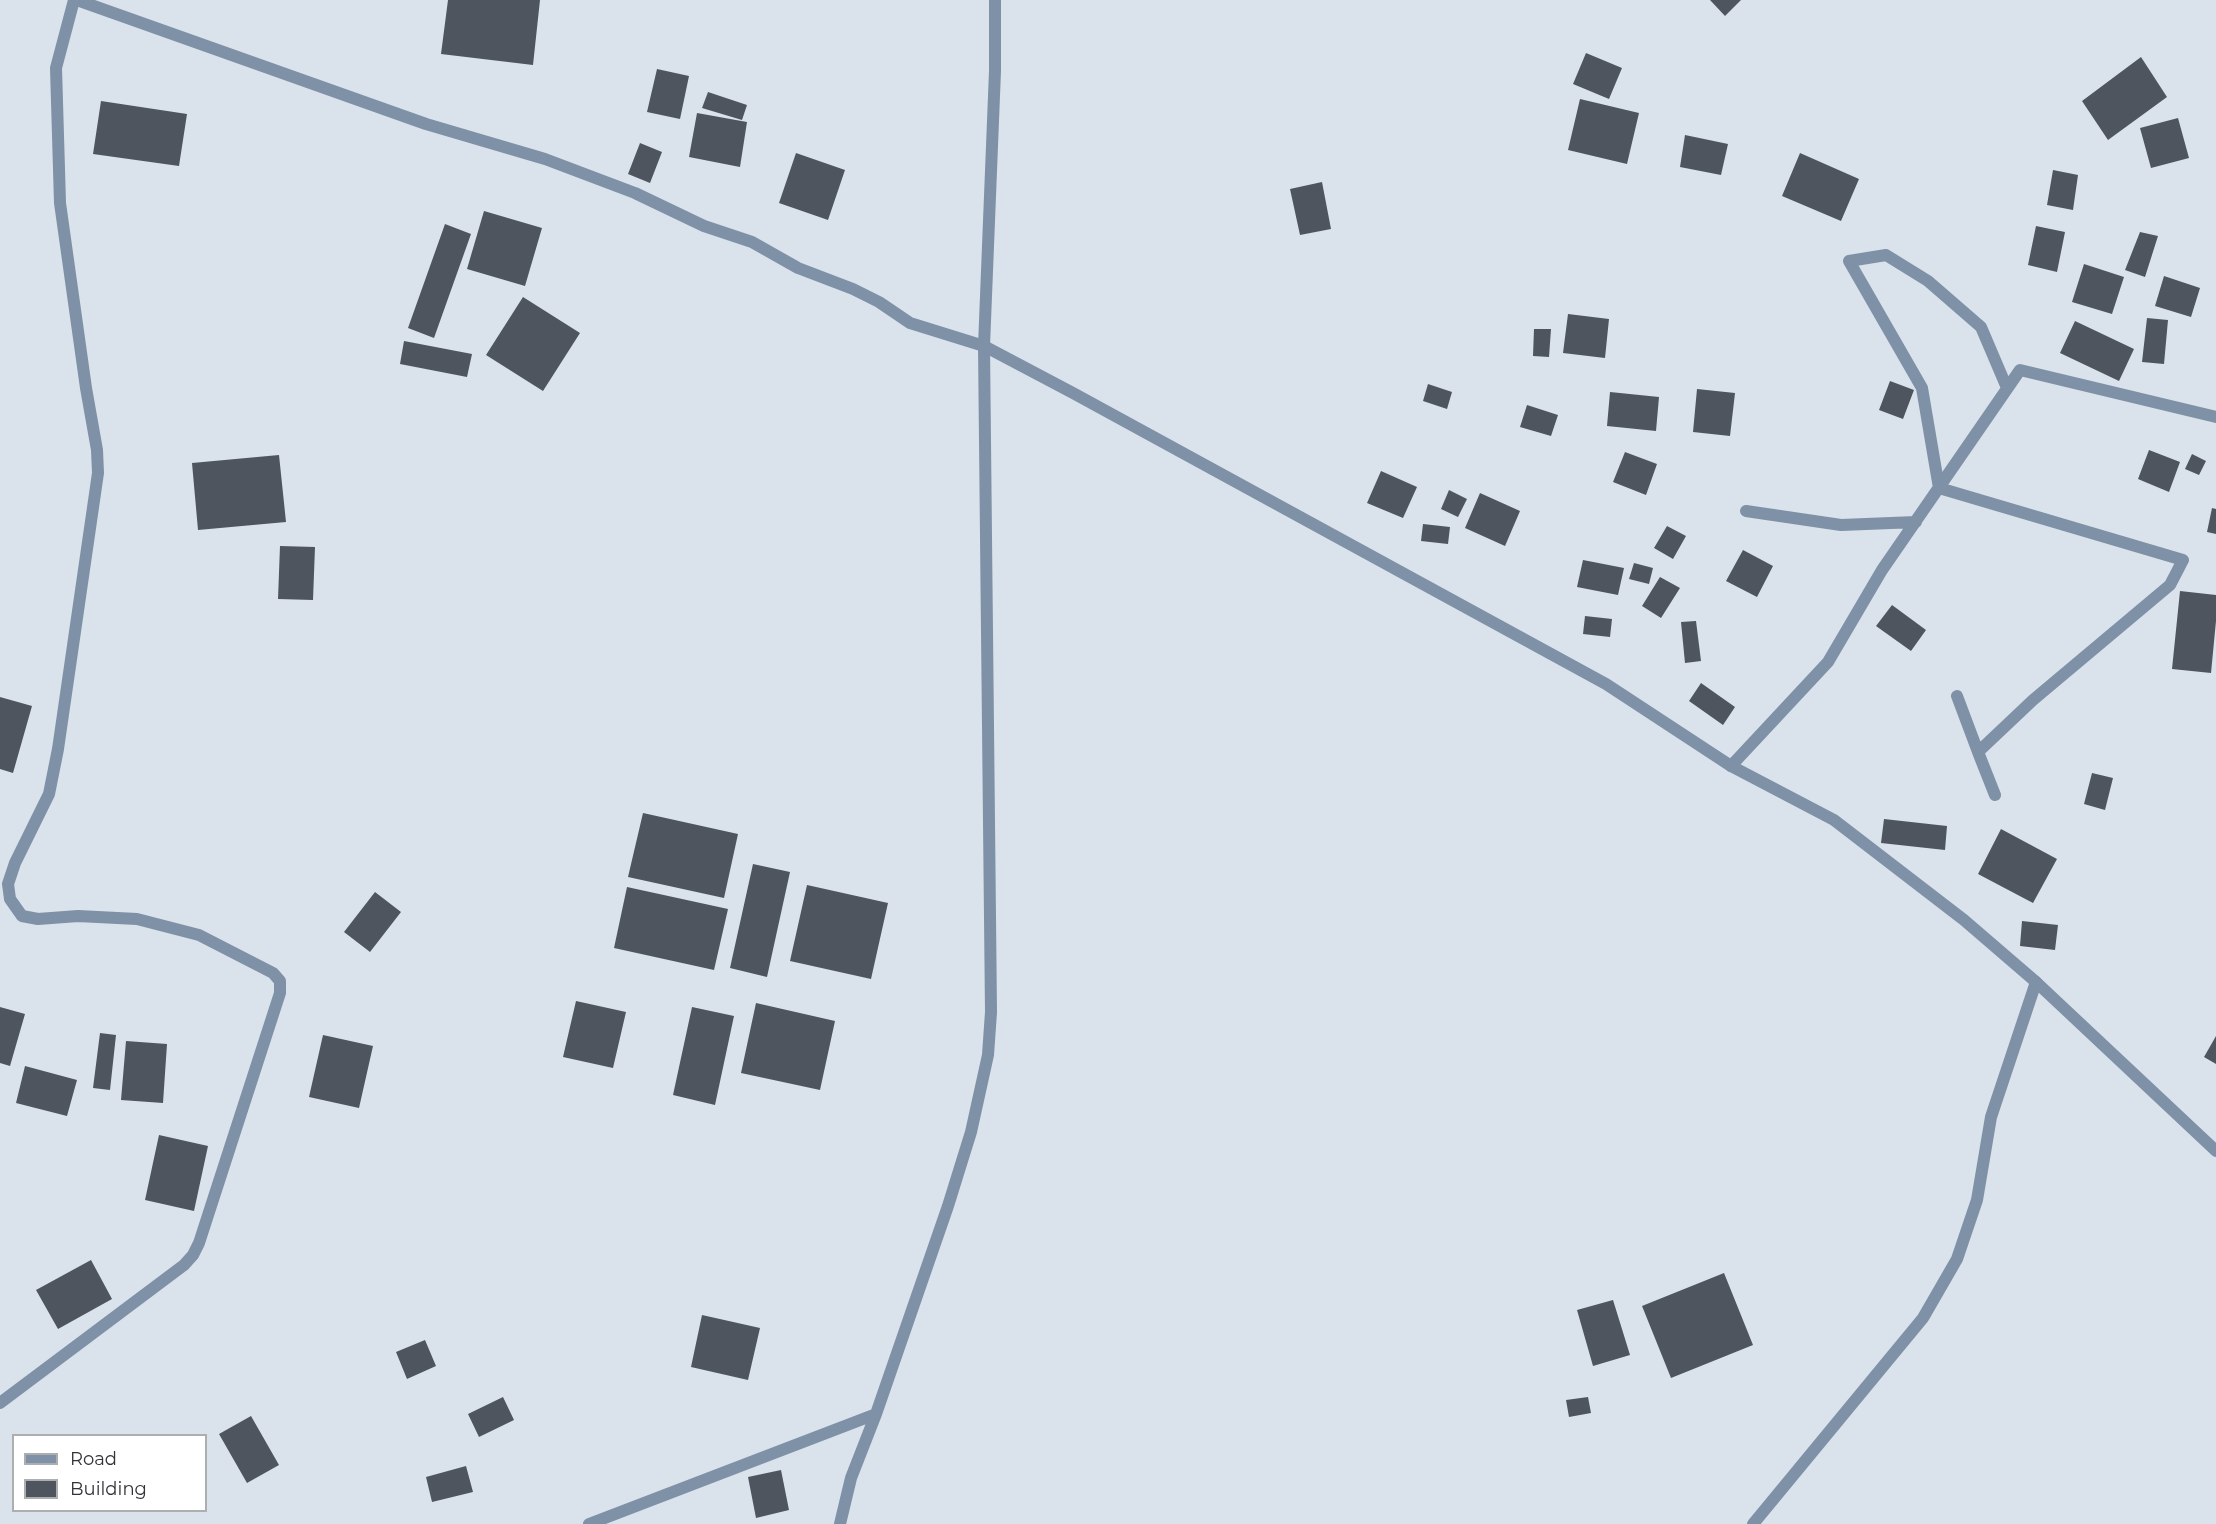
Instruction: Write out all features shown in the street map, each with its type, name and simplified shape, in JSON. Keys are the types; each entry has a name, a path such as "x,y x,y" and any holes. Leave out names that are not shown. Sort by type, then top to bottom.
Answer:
{"street":[{"path":"0,1403 184,1265 193,1255 199,1243 280,993 280,981 273,973 199,935 137,919 78,915 38,920 22,916 10,899 8,884 15,863 49,794 58,749 98,473 97,450 60,203 56,68 75,0 426,124 545,159 635,193 704,226 752,242 798,268 853,289 879,302 910,323 984,346 1606,684 1731,766 1834,820 1964,920 2036,982 2216,1151"},
{"path":"840,1524 852,1478 951,1196 971,1132 988,1054 991,1012 984,346 995,72 995,0"},
{"path":"1939,488 1922,388 1849,261 1886,255 1928,281 1981,327 2007,388"},
{"path":"1731,766 1828,662 1882,570 2020,370 2216,417"},
{"path":"1939,488 2183,560 2170,585 2033,700 1978,752"},
{"path":"1746,512 1841,525 1916,522"},
{"path":"1958,696 1995,795"},
{"path":"1753,1524 1923,1318 1958,1258 1977,1200 1991,1117 2036,982"},
{"path":"589,1524 876,1414"}],"building":[{"path":"448,0 540,0 533,65 441,54"},
{"path":"1710,0 1741,0 1725,16"},
{"path":"1586,53 1622,68 1609,99 1573,84"},
{"path":"2141,57 2167,97 2108,140 2082,101"},
{"path":"657,69 689,76 680,119 647,112"},
{"path":"708,92 747,105 742,120 702,108"},
{"path":"1580,99 1639,113 1627,164 1568,150"},
{"path":"101,101 187,114 179,166 93,154"},
{"path":"697,113 747,122 740,167 689,157"},
{"path":"2178,118 2189,158 2151,168 2140,128"},
{"path":"1685,135 1728,144 1721,175 1680,167"},
{"path":"640,143 662,152 650,183 628,174"},
{"path":"796,153 845,170 828,220 779,203"},
{"path":"1800,153 1859,179 1841,221 1782,196"},
{"path":"2053,170 2078,175 2073,210 2047,205"},
{"path":"1322,182 1331,229 1300,235 1290,189"},
{"path":"484,211 542,228 525,286 467,269"},
{"path":"445,224 471,234 434,338 408,328"},
{"path":"2036,226 2065,232 2057,272 2028,265"},
{"path":"2140,232 2158,236 2145,277 2125,270"},
{"path":"2084,264 2124,277 2112,314 2072,302"},
{"path":"2164,276 2200,288 2191,317 2155,306"},
{"path":"523,297 580,333 543,391 486,355"},
{"path":"1568,314 1609,319 1605,358 1563,353"},
{"path":"2147,318 2168,320 2164,364 2142,362"},
{"path":"2075,321 2134,349 2119,381 2060,353"},
{"path":"1534,329 1551,329 1549,357 1533,356"},
{"path":"404,341 472,354 467,377 400,364"},
{"path":"1890,381 1914,390 1903,419 1879,410"},
{"path":"1428,384 1452,392 1447,409 1423,401"},
{"path":"1697,389 1735,393 1730,436 1693,432"},
{"path":"1610,392 1659,397 1656,431 1607,426"},
{"path":"1527,405 1558,415 1551,436 1520,427"},
{"path":"2149,450 2180,462 2169,492 2138,479"},
{"path":"1625,452 1657,464 1646,495 1613,482"},
{"path":"2192,454 2206,461 2199,475 2185,469"},
{"path":"279,455 286,522 198,530 192,463"},
{"path":"1381,471 1417,487 1403,518 1367,503"},
{"path":"1449,490 1467,499 1458,517 1441,509"},
{"path":"1480,493 1520,511 1505,546 1465,528"},
{"path":"2212,508 2216,509 2216,534 2207,532"},
{"path":"1423,524 1450,527 1448,544 1421,541"},
{"path":"1667,526 1686,536 1673,559 1654,548"},
{"path":"280,546 315,547 313,600 278,599"},
{"path":"1743,550 1773,566 1757,597 1726,581"},
{"path":"1583,560 1624,568 1618,595 1577,587"},
{"path":"1634,563 1653,568 1649,584 1629,579"},
{"path":"1660,577 1680,588 1661,618 1642,606"},
{"path":"2180,591 2216,595 2211,673 2172,669"},
{"path":"1892,605 1926,630 1911,651 1876,626"},
{"path":"1585,616 1612,619 1610,637 1583,634"},
{"path":"1696,621 1701,661 1685,663 1681,622"},
{"path":"1701,683 1735,707 1723,725 1689,701"},
{"path":"0,697 32,706 13,773 0,769"},
{"path":"2092,773 2113,778 2105,810 2084,804"},
{"path":"643,813 738,834 724,898 628,877"},
{"path":"1884,819 1947,826 1945,850 1881,843"},
{"path":"2001,829 2057,859 2033,903 1978,874"},
{"path":"753,864 790,872 767,977 730,968"},
{"path":"807,885 888,903 871,979 790,961"},
{"path":"627,887 728,909 714,970 614,948"},
{"path":"375,892 401,912 370,952 344,932"},
{"path":"2022,921 2058,925 2055,950 2020,946"},
{"path":"576,1001 626,1012 613,1068 563,1057"},
{"path":"756,1003 835,1021 820,1090 741,1073"},
{"path":"0,1007 25,1014 10,1066 0,1063"},
{"path":"692,1007 734,1016 715,1105 673,1095"},
{"path":"100,1033 116,1035 110,1090 93,1088"},
{"path":"323,1035 373,1046 359,1108 309,1097"},
{"path":"2216,1036 2216,1064 2204,1057"},
{"path":"126,1041 167,1044 163,1103 121,1100"},
{"path":"25,1066 77,1080 67,1116 16,1103"},
{"path":"159,1135 208,1146 194,1211 145,1200"},
{"path":"91,1260 112,1299 58,1329 36,1290"},
{"path":"1724,1273 1753,1345 1671,1378 1642,1306"},
{"path":"1613,1300 1630,1355 1593,1366 1577,1310"},
{"path":"702,1315 760,1328 748,1380 691,1367"},
{"path":"425,1340 436,1366 407,1379 396,1352"},
{"path":"503,1397 514,1420 479,1437 468,1414"},
{"path":"1588,1397 1591,1413 1569,1417 1566,1400"},
{"path":"251,1416 279,1465 247,1483 219,1434"},
{"path":"466,1466 473,1492 432,1502 426,1477"},
{"path":"781,1470 789,1510 756,1518 748,1477"}]}
